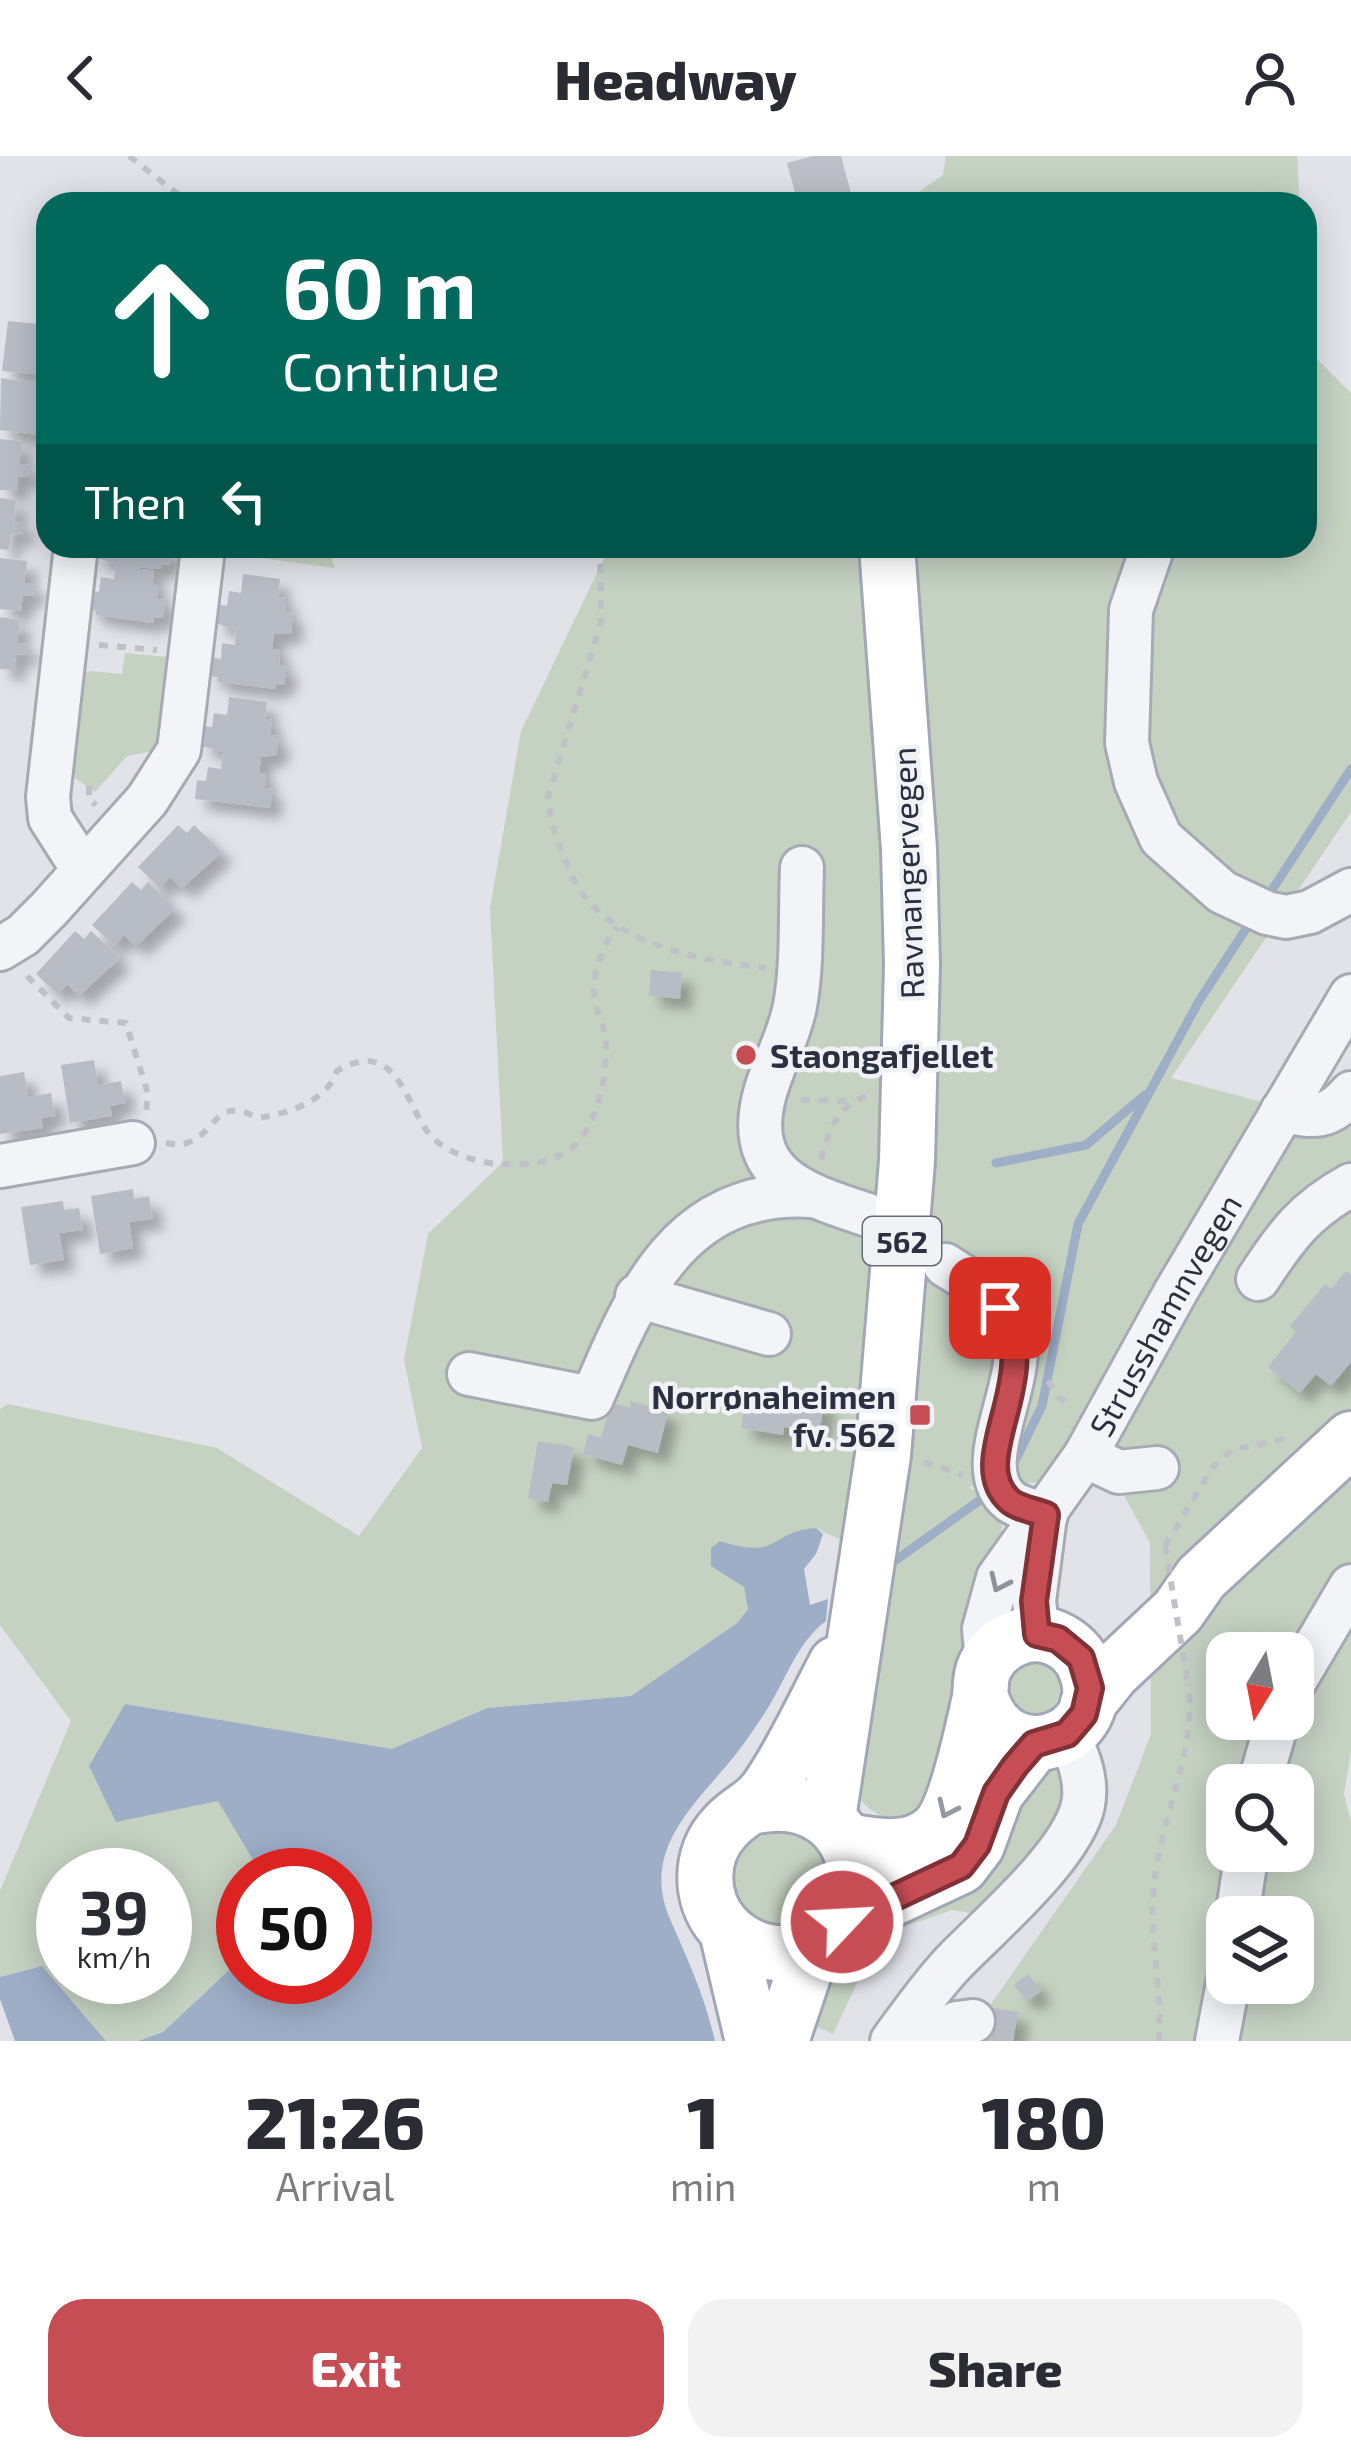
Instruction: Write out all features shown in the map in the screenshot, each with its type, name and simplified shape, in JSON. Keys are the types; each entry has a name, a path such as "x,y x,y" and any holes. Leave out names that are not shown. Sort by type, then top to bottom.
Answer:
{"main road":[{"name":"Ravnangervegen","path":"838,1830 854,1630 869,1563 892,1374 911,1052 909,849 888,558"},
{"path":"756,1806 794,1803 838,1830 904,1846 938,1829 950,1811 984,1680 1008,1641 1117,1626 1183,1562 1325,1440"},
{"path":"727,1931 759,1950 777,1954 828,1934 961,1866 977,1845 996,1793 1178,1611 1183,1562"},
{"name":"Ravnangervegen","path":"756,1806 854,1630"},
{"path":"984,1680 993,1725 1018,1742 1063,1727 1088,1672 1070,1647 1047,1636"},
{"name":"562","path":"753,2041 727,1931 716,1918 705,1886 709,1852 727,1824 756,1806"},
{"name":"562","path":"781,2041 828,1934 856,1890 854,1856 838,1830"}],"street":[{"path":"75,558 48,797 50,818 82,868"},
{"path":"10,960 23,935 147,800 179,750 202,558"},
{"path":"1149,558 1131,610 1127,743 1136,782 1161,838 1222,892 1267,913 1286,917 1310,912 1351,890"},
{"path":"802,868 795,1005 764,1099 764,1152 783,1179 811,1196 868,1214"},
{"name":"Strusshamnvegen","path":"984,1680 984,1629 998,1577 1085,1456 1351,996"},
{"path":"1282,1111 1314,1118 1339,1107 1351,1094"},
{"path":"0,1166 133,1143"},
{"name":"Strusshamnvegen","path":"1258,1280 1290,1231 1314,1207 1351,1185"},
{"path":"469,1374 592,1398 637,1296 679,1243 706,1220 774,1197 811,1196"},
{"path":"945,1264 981,1288 1012,1326 1017,1368 997,1436 996,1477 1009,1501 1046,1515"},
{"path":"637,1296 769,1334"},
{"path":"1085,1456 1118,1472 1157,1468"},
{"name":"Strusshamnvegen","path":"1046,1515 1034,1601 1047,1636"},
{"path":"1314,1649 1351,1586"},
{"path":"892,2041 928,1992 1010,1908 1076,1824 1084,1791 1082,1769 1063,1727"},
{"path":"1216,2041 1224,2004"},
{"path":"923,2041 957,2023 973,2021"}],"path":[{"path":"129,156 176,192"},
{"path":"600,558 601,622 548,797 550,825 581,892 617,927 653,943 717,962 797,971"},
{"path":"65,642 190,653"},
{"path":"10,960 69,1018 126,1023 148,1094 146,1114 133,1143 187,1144 229,1109 258,1118 291,1112 332,1085 337,1070 350,1063 374,1064 398,1075 428,1132 452,1151 494,1164 533,1163 565,1153 587,1129 604,1077 606,1036 593,995 598,966 617,927"},
{"path":"764,1099 851,1101 876,1094"},
{"path":"811,1196 828,1134 851,1101"},
{"path":"1159,2041 1153,1888 1191,1702 1183,1562 1212,1468 1232,1450 1286,1437 1325,1440"},
{"path":"924,1449 922,1461 976,1479 996,1477"}],"green space":[{"path":"946,156 1297,156 1299,192 919,192 943,175"},
{"path":"1317,359 1351,393 1351,812 1171,1078 1304,1113 1338,1074 1351,1079 1351,1751 1344,1794 1351,1822 1351,2041 965,2041 1116,1825 1151,1734 1150,1543 1114,1477 968,1487 992,1499 1002,1527 1001,1545 965,1643 951,1730 921,1816 886,1817 858,1797 862,1698 901,1533 881,1559 816,1528 796,1532 766,1550 720,1541 744,1587 748,1609 737,1623 631,1696 487,1708 392,1750 125,1704 116,1822 219,1800 248,1848 216,1848 216,1982 163,2032 138,2041 106,2041 74,2004 192,2004 192,1848 36,1848 36,1968 0,1977 0,1891 71,1721 0,1625 0,1409 8,1404 217,1448 359,1536 422,1448 404,1360 428,1234 503,1162 490,908 521,731 604,558 1317,558"},
{"path":"262,558 331,558 335,568"},
{"path":"125,653 178,658 164,749 127,756 95,792 72,776 82,674 122,674"},
{"path":"1034,1663 1052,1671 1060,1689 1052,1707 1034,1715 1016,1707 1008,1689 1016,1671"},
{"path":"1043,1765 1060,1774 1066,1789 1063,1808 1019,1869 972,1913 952,1910 893,1931 858,1981 833,2034 809,2023 840,1959"},
{"path":"781,1832 799,1835 814,1846 825,1861 825,1897 814,1912 799,1923 781,1926 763,1923 748,1912 737,1897 734,1879 737,1861 748,1846 763,1835"}],"water":[{"path":"816,1528 823,1534 804,1569 810,1605 828,1599 826,1621 806,1641 744,1743 684,1817 665,1854 663,1896 715,2041 138,2041 163,2032 216,1982 216,2004 372,2004 372,1848 246,1848 218,1801 116,1822 89,1766 125,1704 392,1749 487,1708 631,1696 737,1623 748,1609 744,1587 711,1566 711,1548 720,1541 765,1546"},
{"path":"36,1968 36,2004 74,2004 106,2041 15,2041 0,1999 0,1977"}],"building":[{"path":"8,321 36,324 36,374 2,371"},
{"path":"1,378 36,383 36,435 0,430"},
{"path":"0,439 22,441 19,464 30,465 29,477 18,476 16,491 0,490"},
{"path":"0,498 16,500 13,522 24,523 22,535 11,534 9,550 0,549"},
{"path":"0,558 27,561 24,583 35,585 34,596 23,595 21,611 0,609"},
{"path":"97,558 170,558 169,565 161,564 160,569 120,566 154,571 157,599 166,600 163,618 154,617 153,623 96,615 87,609 90,591 99,592 101,577 114,579 116,564"},
{"path":"243,574 280,579 278,597 286,598 285,612 293,613 291,634 274,634 272,649 280,650 279,665 287,665 284,685 276,684 276,689 218,682 218,677 208,676 211,657 221,659 222,643 235,645 236,630 215,623 217,604 227,606 229,591 241,593"},
{"path":"0,617 20,620 17,643 28,644 26,655 16,654 14,670 0,669"},
{"path":"229,697 267,702 270,735 279,736 276,755 261,757 259,773 266,774 264,788 273,789 270,808 195,799 197,780 206,781 208,767 221,769 223,752 201,746 203,726 212,727 214,713 227,715"},
{"path":"178,825 187,833 194,825 222,852 182,888 170,877 160,888 138,867"},
{"path":"132,882 141,890 148,882 175,909 136,946 124,935 114,946 92,925"},
{"path":"75,931 84,939 91,931 120,958 79,996 67,984 58,994 36,974"},
{"path":"651,970 682,973 680,999 649,995"},
{"path":"94,1060 98,1085 121,1081 125,1103 110,1106 112,1116 70,1123 61,1065"},
{"path":"24,1072 28,1097 51,1093 55,1116 41,1118 43,1128 0,1134 0,1076"},
{"path":"133,1189 134,1199 149,1196 153,1219 129,1222 133,1248 100,1254 91,1196"},
{"path":"63,1201 64,1210 79,1208 83,1230 59,1233 64,1260 30,1265 21,1207"},
{"path":"1346,1271 1351,1275 1351,1362 1331,1386 1316,1374 1300,1393 1268,1367 1296,1332 1290,1326 1325,1284 1331,1289"},
{"path":"771,1390 825,1400 819,1433 784,1427 783,1435 741,1428 747,1393 770,1398"},
{"path":"630,1401 668,1411 658,1453 628,1445 622,1465 583,1454 588,1434 601,1438 611,1403 631,1408"},
{"path":"538,1441 574,1447 567,1485 552,1483 548,1502 528,1498"},
{"path":"1028,1974 1041,1991 1027,2001 1014,1985"},
{"path":"982,2006 1018,2012 1013,2041 976,2041"}],"waterway":[{"path":"1266,899 1351,769"},
{"path":"1012,1467 1042,1406 1078,1224 1199,1001 1253,918"},
{"path":"996,1163 1086,1145 1145,1095"},
{"path":"886,1567 990,1493"}],"tunnel":[{"path":"813,156 823,192"}],"place":[{"name":"Staongafjellet","path":"746,1055"},
{"name":"Norrønaheimen fv. 562","path":"920,1415"}],"route":[{"path":"842,1922 961,1866 977,1845 996,1793 1015,1766 1034,1744 1067,1734 1088,1703 1088,1672 1081,1658 1058,1639 1037,1634 1034,1601 1046,1515 1009,1501 996,1477 997,1436 1017,1368 1012,1326 1000,1308"}]}
